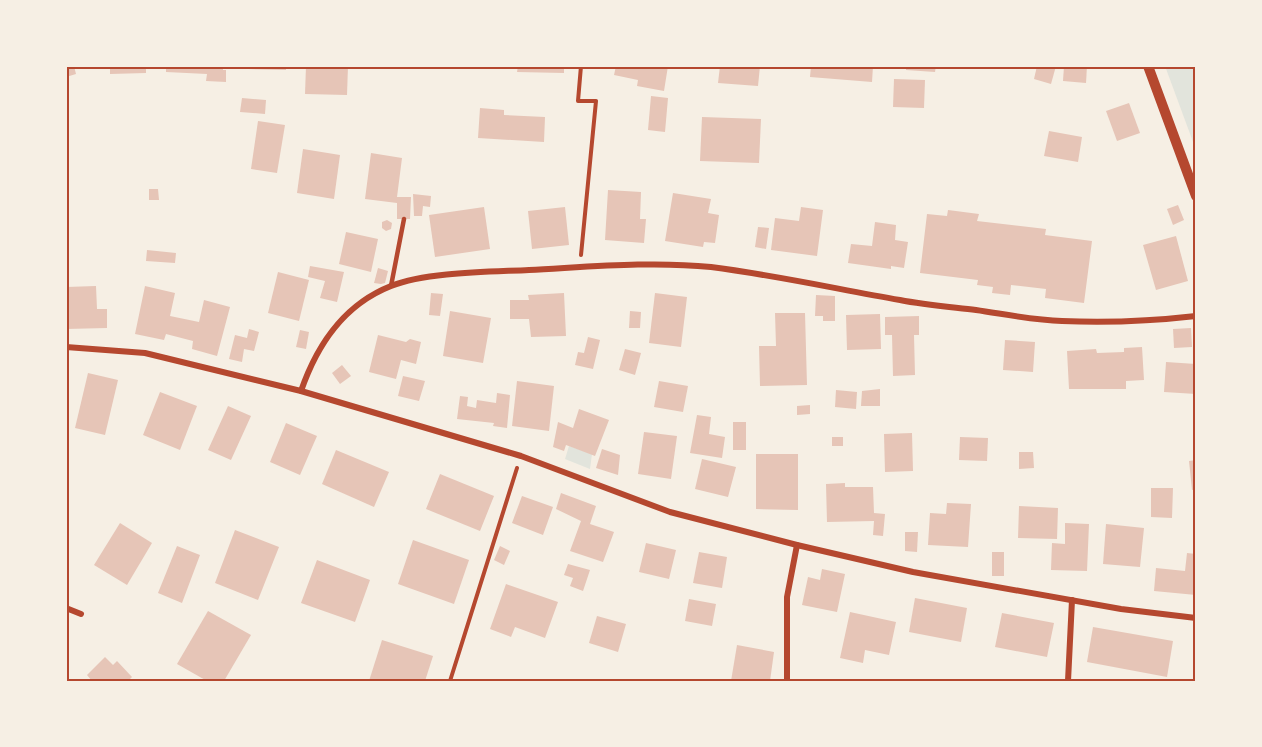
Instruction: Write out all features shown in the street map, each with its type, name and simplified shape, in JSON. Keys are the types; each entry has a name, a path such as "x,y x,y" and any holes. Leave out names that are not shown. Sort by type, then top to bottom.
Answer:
{"street":[{"path":"1148,66 1196,196"},
{"path":"301,391 308,371 328,333 346,314 364,299 391,286 421,278 580,267 664,265 708,267 904,301 1061,321 1159,321 1196,316"},
{"path":"66,347 145,353 301,391 521,456 670,512 797,545 913,572 1121,609 1196,618"},
{"path":"787,681 787,597 797,545"},
{"path":"1068,681 1072,600"},
{"path":"66,608 81,614"}],"lane":[{"path":"391,286 404,219"}],"path":[{"path":"580,267 596,101 578,100 581,66"},
{"path":"450,681 521,456"}],"shaded area":[{"path":"1165,66 1196,66 1196,150"},
{"path":"569,446 592,454 590,469 565,459"}],"building":[{"path":"66,66 74,66 76,74 66,77"},
{"path":"110,66 146,66 146,73 110,74"},
{"path":"166,66 223,66 223,70 226,70 226,82 206,81 207,74 166,72"},
{"path":"248,66 286,66 286,70 248,69"},
{"path":"306,66 348,66 347,95 305,94"},
{"path":"518,66 564,66 564,73 517,72"},
{"path":"616,66 668,66 664,91 637,86 638,80 614,75"},
{"path":"720,66 760,66 758,86 718,83"},
{"path":"811,66 873,66 872,82 810,77"},
{"path":"906,66 936,66 935,72 906,70"},
{"path":"1037,66 1056,66 1051,84 1034,79"},
{"path":"1064,66 1087,66 1086,83 1063,81"},
{"path":"894,79 925,80 924,108 893,107"},
{"path":"651,96 668,98 665,132 648,130"},
{"path":"242,98 266,100 265,114 240,112"},
{"path":"1129,103 1140,133 1117,141 1106,111"},
{"path":"480,108 504,110 504,115 545,117 544,142 478,138"},
{"path":"702,117 761,119 759,163 700,161"},
{"path":"258,121 285,125 277,173 251,169"},
{"path":"1049,131 1082,137 1078,162 1044,156"},
{"path":"303,149 340,155 334,199 297,193"},
{"path":"371,153 402,158 397,197 411,197 410,219 397,219 397,203 365,199"},
{"path":"149,189 158,189 159,200 149,200"},
{"path":"608,190 641,192 640,219 646,219 644,243 605,240"},
{"path":"673,193 711,199 708,213 719,215 715,243 704,242 703,247 665,241"},
{"path":"413,194 431,196 430,207 423,206 422,216 414,216"},
{"path":"1178,205 1184,220 1173,225 1167,209"},
{"path":"484,207 490,249 435,257 429,215"},
{"path":"565,207 569,245 532,249 528,211"},
{"path":"801,207 823,210 817,256 771,250 775,218 799,221"},
{"path":"948,210 979,214 977,221 1046,229 1045,235 1092,241 1084,303 1045,298 1046,289 1011,285 1010,295 992,293 993,287 977,285 978,280 920,273 927,214 947,216"},
{"path":"387,220 392,223 391,229 386,231 382,228 382,222"},
{"path":"875,222 896,225 895,240 908,242 904,268 891,266 891,269 848,263 851,244 872,246"},
{"path":"758,227 769,228 766,249 755,247"},
{"path":"346,232 378,239 371,272 339,264"},
{"path":"1176,236 1188,281 1156,290 1143,245"},
{"path":"147,250 176,253 175,263 146,261"},
{"path":"310,266 344,272 337,302 320,298 325,281 308,277"},
{"path":"378,268 388,271 385,283 374,283"},
{"path":"278,272 309,280 299,321 268,313"},
{"path":"96,286 97,309 107,309 107,328 66,329 66,287"},
{"path":"145,286 175,293 170,316 199,322 204,300 230,307 217,356 192,349 193,341 166,334 164,340 135,334"},
{"path":"431,293 443,294 440,316 429,315"},
{"path":"564,293 566,336 531,337 529,319 510,319 510,300 529,300 528,295"},
{"path":"655,293 687,297 681,347 649,343"},
{"path":"816,295 835,296 835,321 823,321 823,316 815,316"},
{"path":"450,311 491,318 483,363 443,356"},
{"path":"630,311 641,312 640,328 629,328"},
{"path":"775,313 805,313 807,385 760,386 759,346 776,346"},
{"path":"880,314 881,349 847,350 846,315"},
{"path":"919,316 919,335 914,335 915,375 893,376 892,335 885,335 885,317"},
{"path":"1191,328 1192,347 1174,348 1173,329"},
{"path":"249,329 259,332 254,351 244,349 242,362 229,359 235,335 247,338"},
{"path":"300,330 309,332 306,349 296,347"},
{"path":"378,335 406,342 410,339 421,342 416,364 401,360 396,379 369,372"},
{"path":"588,337 600,340 593,369 575,365 578,352 584,353"},
{"path":"1005,340 1035,342 1033,372 1003,370"},
{"path":"1142,347 1144,380 1126,381 1126,389 1069,389 1067,351 1096,349 1097,353 1124,352 1124,348"},
{"path":"625,349 641,353 635,375 619,370"},
{"path":"1166,362 1196,364 1196,394 1164,392"},
{"path":"342,365 351,376 340,384 332,373"},
{"path":"88,373 118,380 105,435 75,428"},
{"path":"403,376 425,381 419,401 398,396"},
{"path":"517,381 554,386 549,431 512,426"},
{"path":"659,381 688,386 683,412 654,407"},
{"path":"880,389 880,406 861,406 862,391"},
{"path":"836,390 857,392 856,409 835,407"},
{"path":"160,392 197,406 180,450 143,435"},
{"path":"497,393 510,395 507,428 493,426 494,423 457,419 460,396 468,397 467,406 476,408 477,400 496,403"},
{"path":"810,405 810,414 797,415 797,406"},
{"path":"228,406 251,416 231,460 208,450"},
{"path":"579,409 609,420 595,456 566,445 564,451 553,447 558,422 573,428"},
{"path":"697,415 711,417 709,434 725,437 722,458 690,453"},
{"path":"733,422 746,422 746,450 733,450"},
{"path":"286,423 317,436 300,475 270,462"},
{"path":"644,432 677,436 671,479 638,474"},
{"path":"912,433 913,471 885,472 884,434"},
{"path":"832,437 843,437 843,446 832,446"},
{"path":"960,437 988,438 987,461 959,460"},
{"path":"602,449 620,455 618,475 596,468"},
{"path":"336,450 389,472 374,507 322,484"},
{"path":"1019,452 1033,452 1034,468 1019,469"},
{"path":"756,454 798,454 798,510 756,509"},
{"path":"702,459 736,467 728,497 695,489"},
{"path":"1196,460 1196,489 1192,490 1189,461"},
{"path":"440,474 494,496 480,531 426,509"},
{"path":"845,483 845,487 873,487 874,513 885,514 883,536 873,535 874,521 827,522 826,484"},
{"path":"1151,488 1173,488 1172,518 1151,517"},
{"path":"561,493 596,506 590,524 614,532 603,562 570,551 581,521 556,509"},
{"path":"522,496 553,507 543,535 512,523"},
{"path":"947,503 971,504 968,547 928,545 930,513 946,514"},
{"path":"1019,506 1058,508 1057,539 1018,538"},
{"path":"120,523 152,543 127,585 94,565"},
{"path":"1065,523 1089,524 1087,571 1051,570 1052,543 1065,544"},
{"path":"1106,524 1144,528 1140,567 1103,564"},
{"path":"235,530 279,547 258,600 215,583"},
{"path":"905,532 918,532 917,552 905,551"},
{"path":"413,540 469,560 454,604 398,584"},
{"path":"646,543 676,550 669,579 639,572"},
{"path":"177,546 200,555 182,603 158,593"},
{"path":"500,546 510,551 504,565 494,560"},
{"path":"699,552 727,557 722,588 693,583"},
{"path":"992,552 1004,552 1004,576 992,576"},
{"path":"1187,553 1196,554 1196,595 1154,591 1156,568 1185,571"},
{"path":"317,560 370,580 355,622 301,603"},
{"path":"568,564 590,570 583,591 570,586 573,578 564,575"},
{"path":"822,569 845,574 837,612 802,605 808,577 820,580"},
{"path":"506,584 558,602 545,638 515,627 511,637 490,629"},
{"path":"915,598 967,608 961,642 909,632"},
{"path":"689,599 716,604 712,626 685,621"},
{"path":"208,611 251,635 224,681 207,681 177,664"},
{"path":"850,612 896,622 889,655 865,650 863,663 840,658"},
{"path":"1002,613 1054,623 1047,657 995,647"},
{"path":"597,616 626,624 618,652 589,643"},
{"path":"1093,627 1173,641 1167,677 1087,662"},
{"path":"382,640 433,656 425,681 369,681"},
{"path":"737,645 774,652 770,681 731,681"},
{"path":"105,657 113,665 117,661 132,677 128,681 92,681 87,675"}]}
